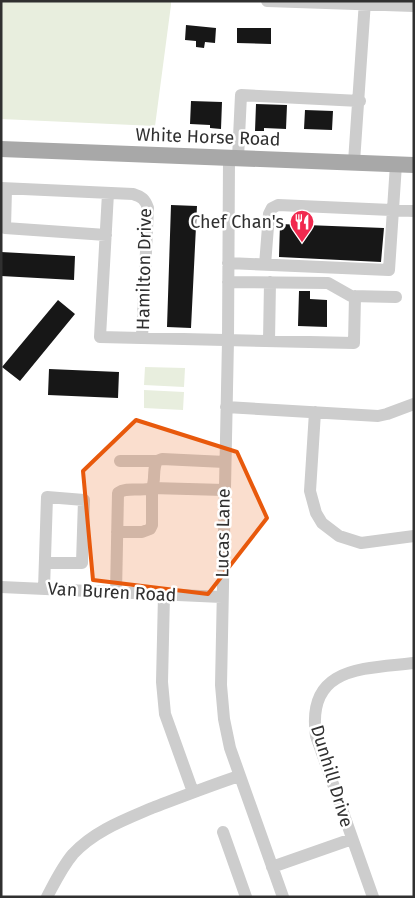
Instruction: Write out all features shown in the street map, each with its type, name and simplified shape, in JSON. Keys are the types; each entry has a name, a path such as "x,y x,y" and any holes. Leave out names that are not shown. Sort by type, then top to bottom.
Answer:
{"main road":[{"name":"White Horse Road","path":"1,149 414,165"}],"street":[{"path":"267,1 414,6"},
{"path":"354,162 360,101 365,3"},
{"name":"Lucas Lane","path":"283,897 238,776 224,719 221,685 228,263 233,158 241,95 360,101"},
{"path":"228,263 388,270 396,164"},
{"path":"3,188 5,228 106,235"},
{"name":"Hamilton Drive","path":"3,188 133,194 142,197 146,201 148,208 142,338 354,343 355,296"},
{"path":"108,193 100,337 142,338"},
{"path":"265,265 269,214 275,206 414,212"},
{"path":"228,282 328,283 351,296 396,297"},
{"path":"269,341 270,282"},
{"path":"226,407 378,416 414,404"},
{"path":"315,412 310,491 316,513 322,523 339,536 361,543 414,536"},
{"path":"120,461 156,461 162,459 225,462"},
{"path":"117,532 142,532 150,529 152,525 152,488 156,461"},
{"path":"116,593 118,494 123,490 146,490 152,488 224,490"},
{"path":"44,589 47,497 84,500 82,563 45,564"},
{"name":"Van Buren Road","path":"1,588 222,597"},
{"path":"164,595 162,682 165,714 193,792"},
{"name":"Dunhill Drive","path":"373,897 316,736 314,713 318,700 325,688 342,674 366,668 414,663"},
{"path":"47,897 58,875 73,854 86,842 119,822 238,776"},
{"path":"223,832 246,897"},
{"path":"272,868 352,839"}],"highlighted area":[{"path":"136,420 237,452 267,518 208,594 93,580 83,471"}],"green space":[{"path":"1,1 171,1 155,126 1,119"},
{"path":"145,367 185,368 184,387 144,385"},
{"path":"144,390 184,392 183,410 144,408"}],"building":[{"path":"186,25 216,28 215,43 205,42 204,48 196,47 196,41 185,40"},
{"path":"237,28 271,28 271,44 237,43"},
{"path":"191,101 222,102 221,129 210,128 210,125 190,124"},
{"path":"256,104 287,105 286,129 264,128 264,131 255,131"},
{"path":"305,110 333,111 332,130 304,129"},
{"path":"171,205 197,206 191,328 167,327"},
{"path":"280,224 384,228 381,262 279,257"},
{"path":"1,252 75,256 74,280 1,276"},
{"path":"299,291 310,291 310,299 327,300 327,327 298,326"},
{"path":"58,300 75,314 20,381 2,367"},
{"path":"49,369 119,372 118,398 48,395"}],"place":[{"name":"Chef Chan's","path":"302,243"}]}
